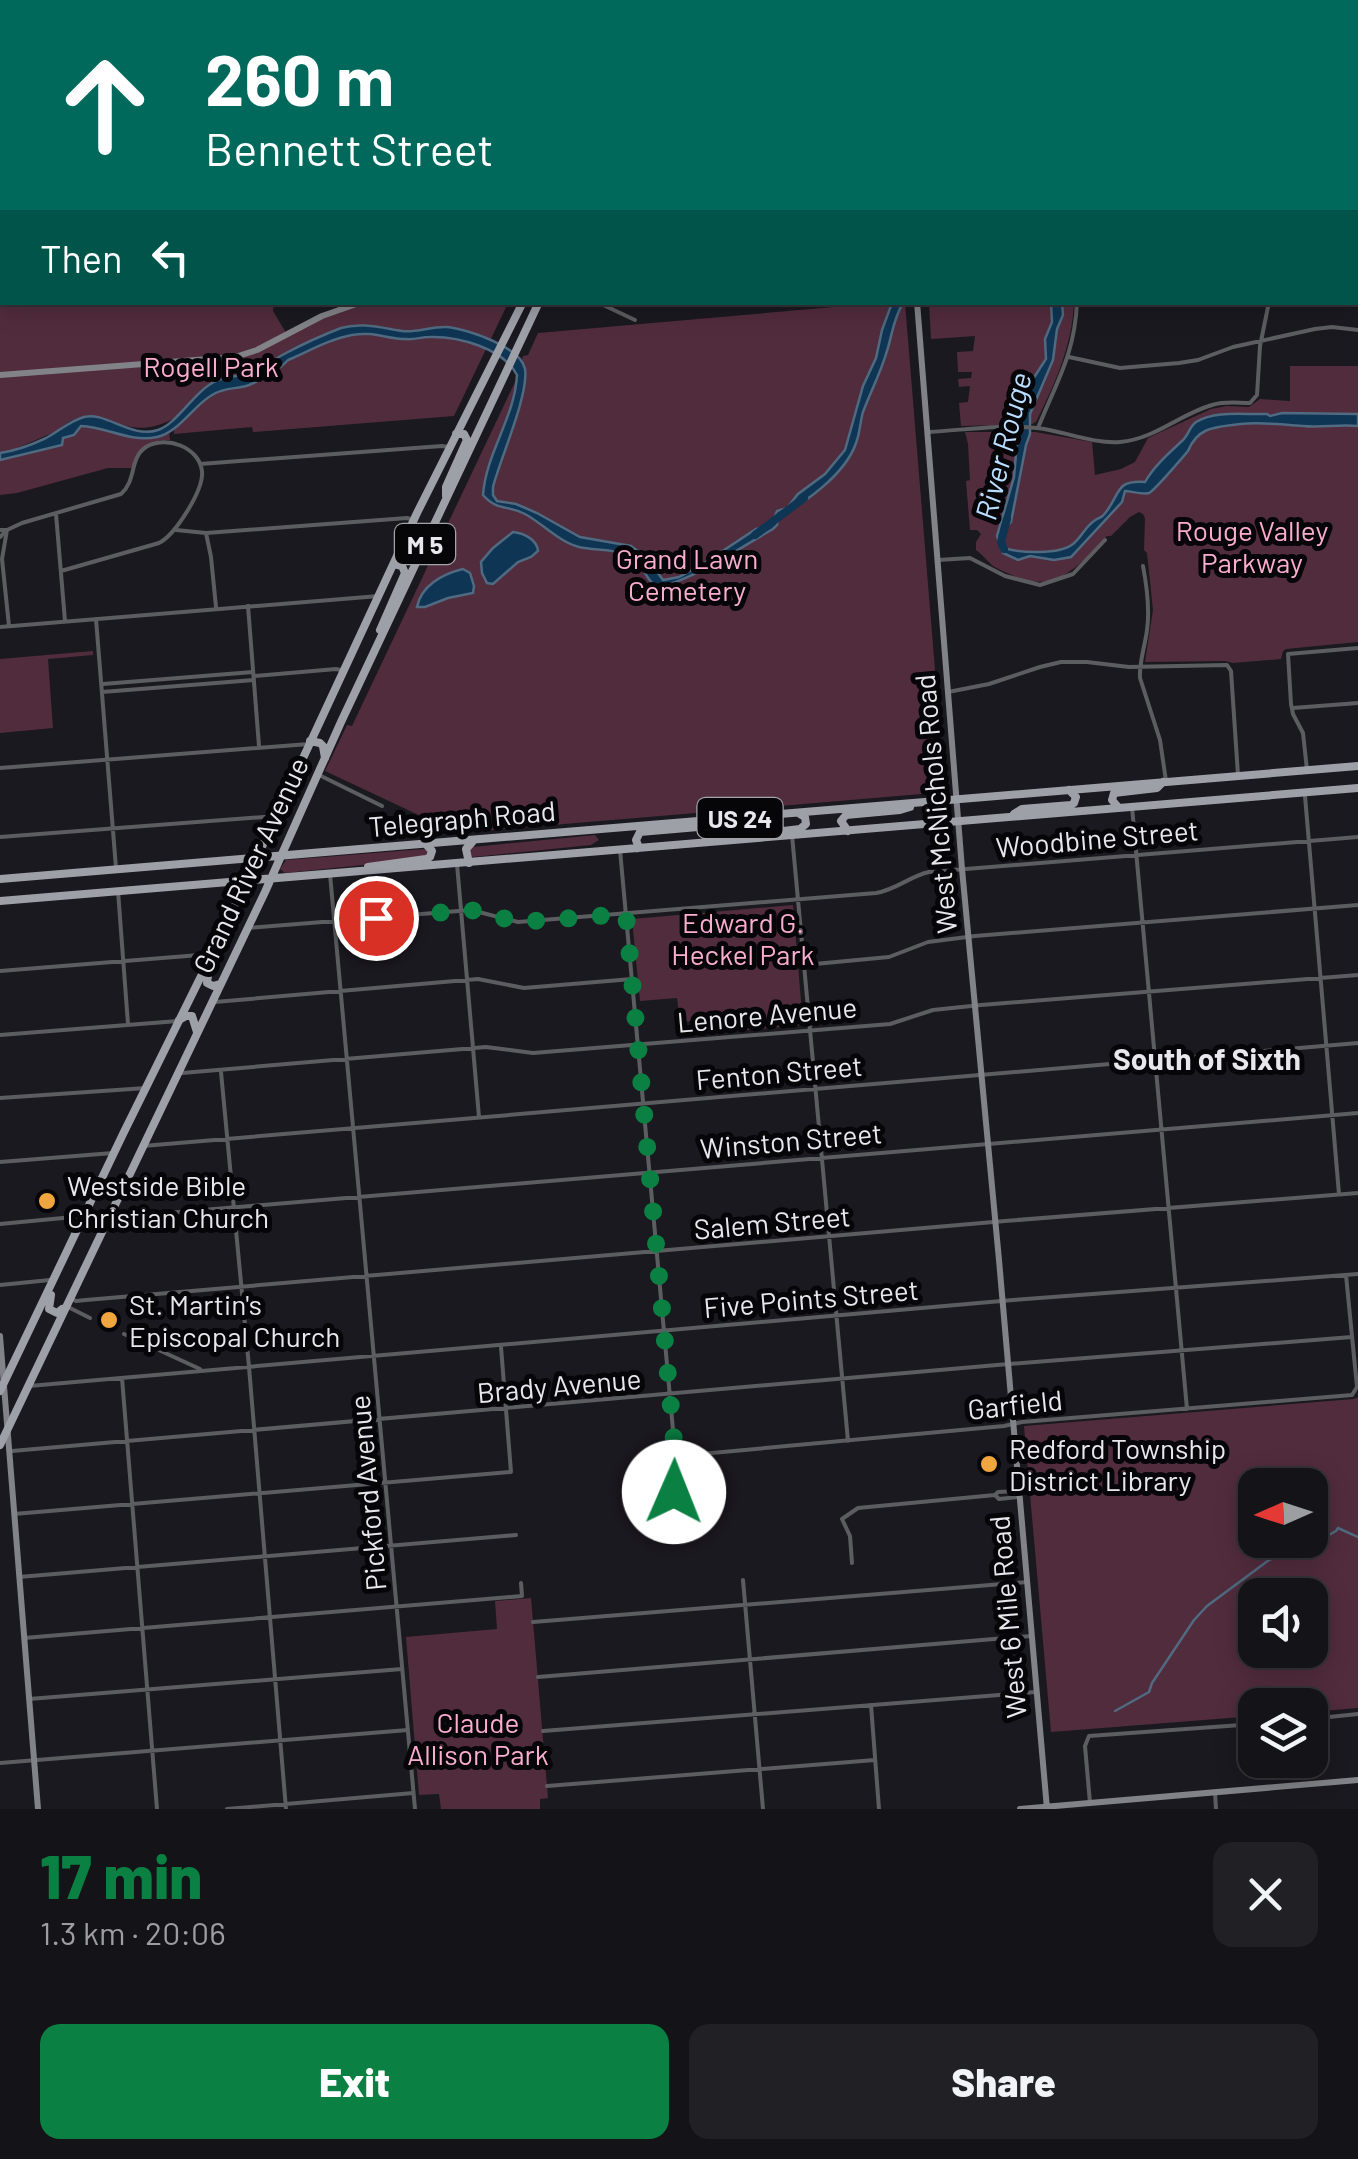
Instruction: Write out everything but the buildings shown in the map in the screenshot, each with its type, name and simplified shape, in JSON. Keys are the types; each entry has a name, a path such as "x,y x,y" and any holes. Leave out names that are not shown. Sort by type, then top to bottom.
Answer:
{"main road":[{"path":"0,374 235,356 257,350 322,316 353,305"},
{"name":"Grand River Avenue","path":"1,1387 212,954 409,530 522,305"},
{"name":"Grand River Avenue","path":"4,1448 7,1431 28,1386 248,928 538,305"},
{"name":"West McNichols Road","path":"917,305 962,870 1002,1301"},
{"path":"446,501 446,486 467,440 464,434 456,434"},
{"path":"409,530 413,544 424,547"},
{"path":"378,644 382,623 406,573 402,566 394,564"},
{"path":"325,711 332,722 341,722"},
{"path":"309,743 320,742 325,758"},
{"name":"Telegraph Road","path":"0,879 424,843 600,836 713,820 1358,766"},
{"path":"1328,769 1321,779 1328,790"},
{"path":"1278,773 1284,783 1278,794"},
{"path":"1118,807 1112,800 1114,793 1156,788 1165,782"},
{"name":"Telegraph Road","path":"0,901 1358,788"},
{"name":"Telegraph Road","path":"1010,816 1022,809 1071,805 1076,797 1070,790"},
{"name":"Telegraph Road","path":"851,831 840,821 846,815 900,810 928,802"},
{"path":"722,841 750,833 800,829 806,821 798,813"},
{"path":"639,848 636,840 640,832 698,827 713,820"},
{"path":"596,852 600,836"},
{"path":"470,863 466,850 474,840"},
{"path":"349,872 376,864 426,859 432,849 424,843"},
{"path":"133,890 128,879 135,869"},
{"path":"84,872 91,876 93,886 84,894"},
{"path":"207,964 207,983 220,984"},
{"path":"178,1021 192,1016 197,1032"},
{"path":"84,1216 96,1219 100,1233"},
{"path":"54,1280 49,1309 57,1313 68,1302"},
{"name":"West 6 Mile Road","path":"1002,1301 1047,1808"},
{"path":"0,1336 7,1431"},
{"path":"4,1448 14,1514 38,1809"},
{"path":"1020,1809 1358,1780"}],"street":[{"path":"603,305 635,320"},
{"path":"1036,428 1069,357 1077,305"},
{"path":"928,432 1014,426 1121,442 1162,429 1214,404 1252,402 1257,394 1260,342 1268,305"},
{"path":"1069,357 1128,368 1192,362 1233,347 1326,327 1358,330"},
{"path":"9,626 2,532 121,494 130,483 139,454 148,446 175,444 193,453 200,464 200,486 176,530 159,543 60,571"},
{"path":"200,464 449,448"},
{"path":"56,514 65,621"},
{"path":"176,530 206,533 414,520"},
{"path":"206,533 216,609"},
{"path":"937,560 970,558 1005,576 1040,585 1073,574 1106,540"},
{"path":"1143,566 1148,615 1139,667 1160,740 1165,782"},
{"path":"0,626 379,596"},
{"path":"248,606 258,747"},
{"path":"96,619 116,869"},
{"path":"1306,770 1304,734 1292,708 1288,654 1358,648"},
{"path":"948,692 1061,662 1139,667 1229,666 1238,776"},
{"path":"102,692 345,671"},
{"path":"101,684 253,676"},
{"path":"174,678 174,686"},
{"path":"1292,708 1358,703"},
{"path":"0,768 309,743"},
{"path":"317,774 382,806"},
{"path":"1305,792 1340,1194"},
{"path":"1132,806 1188,1410"},
{"path":"0,837 276,816"},
{"path":"792,836 848,1441"},
{"name":"Woodbine Street","path":"248,928 460,911 480,911 518,922 798,900 881,892 921,874 1358,836"},
{"path":"620,850 675,1452 679,1456 673,1484 684,1506 702,1514 710,1526"},
{"path":"457,864 479,1118"},
{"name":"Pickford Avenue","path":"330,874 415,1809"},
{"path":"118,892 128,1024"},
{"path":"804,965 889,957 928,942 968,937 1358,905"},
{"path":"0,971 212,954"},
{"name":"Lenore Avenue","path":"177,1073 474,1048 533,1053 896,1023 934,1010 1358,975"},
{"path":"212,1002 467,980 486,979 530,988 632,979"},
{"path":"0,1035 178,1021"},
{"name":"Fenton Street","path":"143,1146 1358,1043"},
{"path":"221,1070 286,1807"},
{"path":"0,1098 146,1088"},
{"name":"Winston Street","path":"108,1218 1358,1113"},
{"path":"0,1162 113,1153"},
{"name":"Salem Street","path":"68,1302 1358,1193"},
{"path":"0,1224 84,1216"},
{"name":"Five Points Street","path":"28,1386 1358,1274"},
{"path":"1346,1275 1352,1337"},
{"path":"0,1284 54,1280"},
{"path":"68,1302 90,1318"},
{"path":"124,1334 204,1372"},
{"name":"Brady Avenue","path":"4,1448 381,1420 1352,1337"},
{"name":"Garfield","path":"679,1456 1349,1396 1357,1388 1352,1337"},
{"path":"14,1514 511,1472 501,1346"},
{"path":"122,1378 156,1809"},
{"path":"852,1562 850,1536 842,1519 858,1508 996,1496 998,1492 1019,1494"},
{"path":"19,1577 516,1535"},
{"path":"743,1580 763,1809"},
{"path":"534,1622 1026,1582"},
{"path":"24,1638 522,1596 520,1584"},
{"path":"538,1677 1032,1636"},
{"path":"29,1700 402,1669"},
{"path":"543,1731 1036,1692"},
{"path":"871,1705 880,1809"},
{"path":"1328,1717 1358,1714"},
{"path":"1090,1803 1086,1739 1093,1735 1238,1725"},
{"path":"0,1763 408,1730"},
{"path":"548,1786 875,1760"},
{"path":"1214,1792 1216,1809"},
{"path":"227,1809 286,1807 414,1793"}],"green space":[{"name":"Rogell Park","path":"0,305 274,305 273,311 288,336 323,317 362,305 507,305 454,416 253,432 252,427 174,434 173,419 141,428 91,415 0,453"},
{"name":"Grand Lawn Cemetery","path":"857,305 905,305 945,792 457,833 325,771 347,725 352,726 515,382 523,356 528,355 538,333"},
{"path":"929,305 1074,305 1061,364 1032,424 961,426 959,403 968,402 970,386 959,387 958,379 971,378 972,372 958,372 957,352 973,351 975,336 931,339"},
{"name":"Rouge Valley Parkway","path":"1290,366 1358,366 1358,642 1286,649 1281,659 1145,662 1153,610 1144,550 1145,518 1139,512 1077,566 1055,579 1042,582 1014,576 993,566 976,550 981,534 970,530 965,432 1035,432 1092,442 1095,475 1135,462 1148,438 1211,409 1249,407 1260,399 1290,401"},
{"path":"81,426 144,438 169,432 170,440 144,447 133,468 108,468 0,495 0,460 57,446"},
{"path":"93,651 93,655 48,659 53,728 0,733 0,659"},
{"path":"595,835 599,840 591,845 473,857 470,854 473,847"},
{"path":"424,849 429,853 422,859 285,873 280,869 286,860"},
{"name":"Edward G. Heckel Park","path":"793,905 803,1025 704,1034 703,1020 680,1022 677,998 640,1001 632,919"},
{"path":"1358,1397 1358,1708 1328,1710 1328,1688 1238,1688 1238,1717 1051,1732 1024,1426"},
{"name":"Claude Allison Park","path":"531,1598 548,1798 540,1799 540,1809 441,1809 439,1794 419,1795 406,1637 497,1629 495,1601"}],"water":[{"path":"891,305 902,305 863,412 856,443 834,476 779,515 773,529 704,569 658,588 633,558 572,545 525,514 498,506 483,495 517,375 491,351 453,339 399,339 367,334 344,337 288,360 249,385 212,395 179,424 157,437 138,438 81,426 74,435 63,438 62,445 0,460 0,453 39,441 84,417 101,418 138,431 158,430 214,382 247,374 341,328 456,328 504,347 514,353 525,369 518,410 493,487 497,501 537,513 580,537 631,546 648,559 663,580 679,577 756,529 771,525 777,511 787,508 798,494 825,474 845,450"},
{"path":"1051,305 1062,305 1053,360 1030,414 1030,434 1011,522 1000,533 1004,548 1039,552 1067,548 1104,514 1123,486 1145,482 1194,424 1204,418 1231,414 1358,414 1358,426 1256,423 1209,429 1197,437 1152,491 1125,491 1122,502 1071,557 1054,560 1030,556 1018,560 1003,553 997,536 1014,477 1019,419 1033,379 1046,359 1045,339 1052,322"},
{"path":"513,532 529,537 538,551 493,584 487,583 481,562"},
{"path":"463,569 470,573 473,593 417,607 434,582"}],"waterway":[{"name":"River Rouge","path":"755,535 804,498"},
{"name":"River Rouge","path":"1004,549 1001,542 1007,519"},
{"path":"1115,1711 1149,1692 1207,1606 1269,1560 1297,1553 1338,1528 1358,1537"}],"place":[{"name":"Westside Bible Christian Church","path":"47,1201"},
{"name":"St. Martin's Episcopal Church","path":"109,1320"},
{"name":"Redford Township District Library","path":"989,1464"}],"district":[{"name":"South of Sixth","path":"1207,1058"}],"route":[{"path":"376,918 471,910 518,922 626,914 675,1452 679,1456 674,1492"}]}
